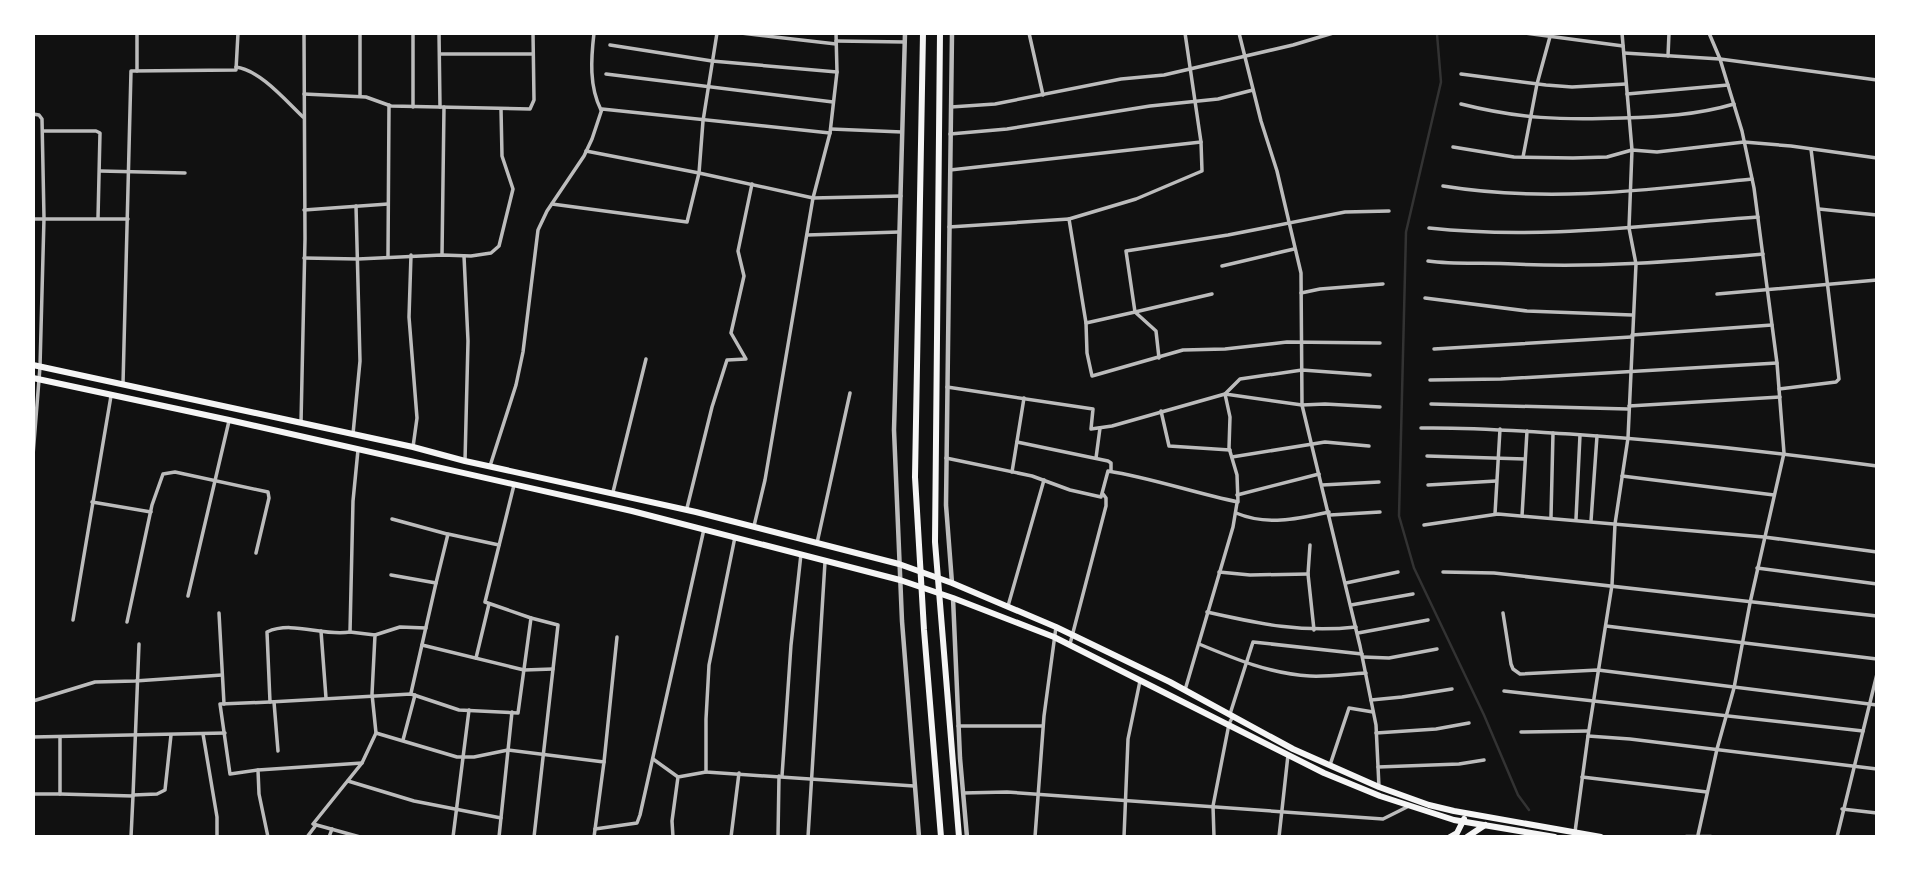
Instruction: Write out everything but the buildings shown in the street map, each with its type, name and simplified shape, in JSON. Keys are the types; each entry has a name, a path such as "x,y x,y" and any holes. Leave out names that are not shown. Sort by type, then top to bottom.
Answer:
{"highway":[{"path":"923,33 915,477 941,837"},
{"path":"940,33 935,542 959,837"},
{"path":"36,366 613,492 899,564 952,583 1072,634 1185,690 1293,749 1379,787 1429,805 1465,814 1601,837"},
{"path":"36,378 704,529 900,580 953,597 1070,644 1324,773 1407,807 1463,822 1555,837"},
{"path":"691,526 696,512"},
{"path":"952,583 953,597"},
{"path":"1451,837 1457,832 1465,814"},
{"path":"1467,837 1495,818"}],"street":[{"path":"137,33 137,71"},
{"path":"123,384 131,71 236,70 238,33"},
{"path":"300,423 304,258 304,33"},
{"path":"360,33 360,96"},
{"path":"413,33 413,107"},
{"path":"439,33 442,254"},
{"path":"303,94 360,96 374,98 389,105 413,107 530,109 533,106 533,33"},
{"path":"489,466 516,385 523,352 538,230 586,151 601,110 593,92 591,66 594,33"},
{"path":"552,204 687,222 699,173 703,121 717,33"},
{"path":"741,33 836,42 905,41"},
{"path":"754,526 765,480 813,198 830,131 837,72 836,33"},
{"path":"905,33 894,430 899,564 919,837"},
{"path":"952,33 946,458 946,505 952,583"},
{"path":"1029,33 1043,95"},
{"path":"949,228 1069,219 1136,199 1202,171 1201,142 1185,33"},
{"path":"1239,33 1243,57 1278,171 1287,223 1301,273 1302,405 1330,513 1366,673 1376,733 1379,787"},
{"path":"951,107 995,104 1121,79 1164,75 1333,33"},
{"path":"1525,33 1623,46"},
{"path":"1580,42 1582,33"},
{"path":"1575,832 1612,585 1615,524 1628,438 1636,264 1629,228 1632,150 1622,33"},
{"path":"1668,56 1669,33"},
{"path":"1698,835 1734,688 1784,453 1777,363 1752,179 1734,104 1709,33"},
{"path":"1523,158 1537,84 1551,35"},
{"path":"610,46 712,61 837,72"},
{"path":"1624,53 1720,59 1877,79"},
{"path":"440,54 533,54"},
{"path":"236,67 256,74 303,117"},
{"path":"606,74 834,103"},
{"path":"1461,74 1572,87 1626,84"},
{"path":"1627,94 1728,85"},
{"path":"950,134 1007,129 1150,106 1218,99 1253,90"},
{"path":"1461,104 1530,118 1560,120 1686,114 1734,104"},
{"path":"388,256 389,105"},
{"path":"304,258 358,259 442,254 464,256 485,254 497,249 513,187 502,156 501,109"},
{"path":"601,110 830,131 903,132"},
{"path":"33,114 41,117 43,131 44,218 33,455"},
{"path":"43,131 100,133 99,218"},
{"path":"950,170 1201,142"},
{"path":"1452,147 1523,158 1607,157 1632,150 1657,152 1744,142 1877,158"},
{"path":"1779,389 1839,381 1811,149"},
{"path":"586,151 813,198 901,195"},
{"path":"100,171 185,173"},
{"path":"1443,186 1510,195 1630,192 1752,179"},
{"path":"686,510 727,360 746,359 732,333 744,276 738,251 752,184"},
{"path":"304,210 388,204"},
{"path":"353,434 360,361 356,206"},
{"path":"1819,209 1877,215"},
{"path":"1159,358 1156,331 1135,312 1126,251 1228,235 1345,212 1389,211"},
{"path":"1429,228 1516,234 1758,217"},
{"path":"33,219 128,219"},
{"path":"1069,219 1092,376 1183,350 1224,349 1287,342 1380,343"},
{"path":"807,235 899,232"},
{"path":"1223,266 1294,249"},
{"path":"1428,261 1544,266 1636,264 1762,254"},
{"path":"411,255 409,317 417,418 413,447"},
{"path":"464,256 468,341 465,461"},
{"path":"1717,294 1877,280"},
{"path":"1301,293 1320,289 1382,285"},
{"path":"1086,323 1212,294"},
{"path":"1425,298 1527,311 1633,315"},
{"path":"1434,349 1772,325"},
{"path":"613,492 646,359"},
{"path":"1430,380 1501,379 1777,363"},
{"path":"1225,394 1240,379 1302,370 1370,375"},
{"path":"947,387 1093,409 1091,429 1225,394 1302,405 1380,407"},
{"path":"817,543 850,393"},
{"path":"73,620 112,394"},
{"path":"1185,690 1238,502 1237,475 1230,450 1230,417 1225,394"},
{"path":"1431,404 1629,407 1780,397"},
{"path":"1012,472 1024,398"},
{"path":"1161,411 1170,446 1230,450"},
{"path":"188,596 229,420"},
{"path":"1096,458 1100,428"},
{"path":"1421,428 1500,429 1628,438 1784,453 1877,466"},
{"path":"1495,515 1500,429"},
{"path":"1522,516 1527,431"},
{"path":"1550,517 1553,433"},
{"path":"1576,519 1580,435"},
{"path":"1591,521 1597,436"},
{"path":"1017,442 1111,462 1111,471"},
{"path":"1232,457 1325,442 1369,446"},
{"path":"350,632 353,501 358,449"},
{"path":"1427,456 1525,459"},
{"path":"946,458 1044,480 1070,490 1101,497 1108,471 1111,471 1238,502"},
{"path":"127,622 151,512 161,476 165,473 216,480 269,493 256,553"},
{"path":"1237,495 1319,474"},
{"path":"1622,476 1774,495"},
{"path":"1008,606 1044,480"},
{"path":"1429,485 1496,481"},
{"path":"1322,485 1379,482"},
{"path":"514,485 485,602 558,625 534,837"},
{"path":"1070,644 1106,506 1106,498 1102,494"},
{"path":"92,502 151,512"},
{"path":"1236,513 1249,519 1274,521 1330,513 1380,512"},
{"path":"1424,525 1495,515 1550,517 1764,537 1877,552"},
{"path":"392,519 499,545"},
{"path":"595,829 637,823 704,529"},
{"path":"403,740 448,534"},
{"path":"706,772 709,665 735,537"},
{"path":"1310,545 1308,574 1314,629"},
{"path":"778,837 791,645 801,554"},
{"path":"808,837 825,560"},
{"path":"1758,568 1877,584"},
{"path":"1219,572 1250,575 1308,574"},
{"path":"1346,583 1398,572"},
{"path":"1443,572 1494,573 1877,616"},
{"path":"391,575 436,583"},
{"path":"1351,605 1413,594"},
{"path":"953,597 958,726 967,837"},
{"path":"477,658 489,604"},
{"path":"1207,612 1273,627 1314,629 1357,630 1428,620"},
{"path":"219,613 224,704"},
{"path":"1503,613 1511,664 1520,674 1598,670 1877,705"},
{"path":"362,763 230,774 220,704 372,694 413,694 459,710 518,713 531,618"},
{"path":"1605,626 1877,659"},
{"path":"278,751 267,632 278,627 375,635 400,627 426,628"},
{"path":"1035,837 1043,726 1056,627"},
{"path":"321,631 326,698"},
{"path":"316,825 313,824 362,763 376,733 372,694 375,635"},
{"path":"594,837 617,637"},
{"path":"1214,837 1213,806 1229,724 1251,644 1255,642 1389,658 1437,649"},
{"path":"131,837 139,644"},
{"path":"1199,644 1245,664 1301,675 1366,673"},
{"path":"422,645 524,670 554,669"},
{"path":"1837,837 1877,674"},
{"path":"33,701 95,682 222,675"},
{"path":"1124,837 1128,739 1141,678"},
{"path":"1371,700 1452,689"},
{"path":"1504,691 1863,731"},
{"path":"1329,766 1349,708 1373,712"},
{"path":"453,837 468,710"},
{"path":"499,837 512,712"},
{"path":"1376,733 1436,729 1469,723"},
{"path":"958,726 1043,726"},
{"path":"1521,732 1588,734 1877,769"},
{"path":"33,737 225,733"},
{"path":"376,733 462,757 508,750 604,762"},
{"path":"203,734 218,817 217,837"},
{"path":"33,794 158,794 165,790 171,735"},
{"path":"60,737 60,794"},
{"path":"1279,837 1288,755"},
{"path":"653,759 678,777 706,772 915,786"},
{"path":"1378,767 1459,764 1484,760"},
{"path":"258,770 259,794 268,837"},
{"path":"731,837 739,774"},
{"path":"673,837 672,821 678,777"},
{"path":"1582,777 1707,792"},
{"path":"348,781 414,801 501,818"},
{"path":"963,793 1007,792 1383,819 1407,807"},
{"path":"1842,809 1877,813"},
{"path":"316,825 360,837"},
{"path":"307,837 316,825"},
{"path":"329,837 331,829"},
{"path":"1686,837 1711,837"}],"waterway":[{"path":"1437,34 1441,82 1406,232 1399,516 1414,568 1484,715 1518,795 1529,810"}]}
